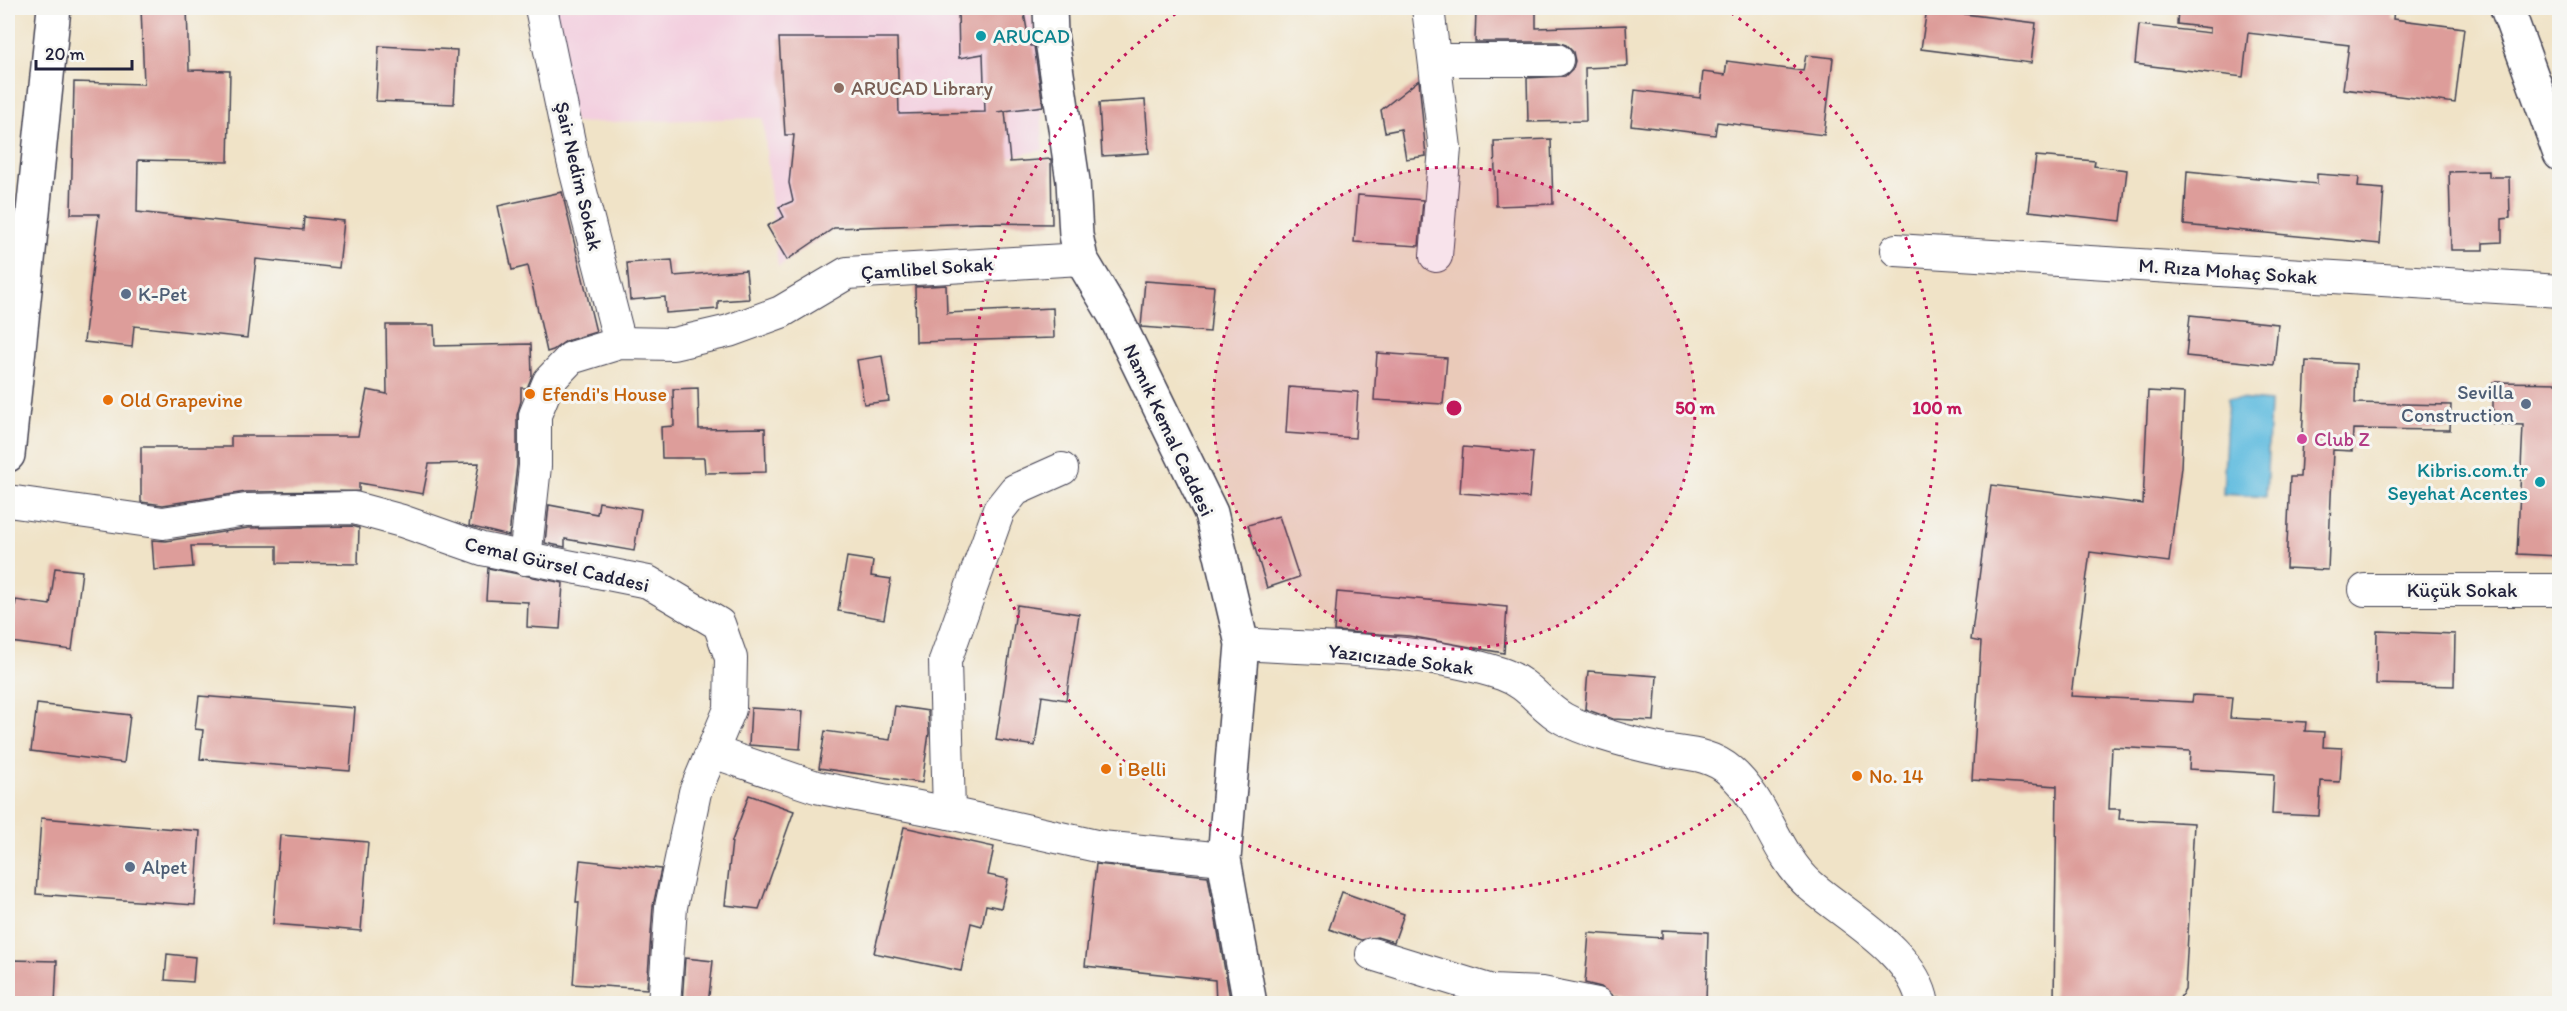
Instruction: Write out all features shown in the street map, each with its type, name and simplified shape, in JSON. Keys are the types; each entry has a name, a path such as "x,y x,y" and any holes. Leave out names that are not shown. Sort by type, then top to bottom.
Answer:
{"street":[{"path":"8,455 54,8"},
{"name":"Şair Nedim Sokak","path":"541,8 573,161 620,343"},
{"name":"Namık Kemal Caddesi","path":"1050,8 1051,34 1081,259 1115,316 1211,513 1242,644 1224,859 1250,1004"},
{"path":"1428,8 1445,148 1436,256"},
{"path":"2507,8 2559,154"},
{"path":"1436,60 1557,60"},
{"name":"M. Rıza Mohaç Sokak","path":"1896,250 2559,291"},
{"name":"Çamlibel Sokak","path":"525,559 535,466 535,415 549,381 571,358 620,343 673,344 729,332 781,312 847,273 1081,259"},
{"path":"949,813 945,661 999,510 1015,490 1062,469"},
{"name":"Cemal Gürsel Caddesi","path":"8,501 164,523 246,510 354,508 402,521 482,549 648,582 719,624 731,658 730,709 695,792 671,907 664,1004"},
{"name":"Küçük Sokak","path":"2365,590 2559,590"},
{"name":"Yazıcızade Sokak","path":"1242,644 1415,657 1476,667 1504,675 1531,689 1562,719 1572,723 1603,734 1661,749 1710,757 1730,771 1746,788 1796,872 1901,959 1920,987 1923,1004"},
{"path":"713,752 816,787 949,813 1101,847 1224,859"},
{"path":"1372,954 1492,992 1542,993 1597,1004"}],"shaded area":[{"path":"541,8 1029,8 1040,45 1043,150 985,163 983,224 845,221 778,267 763,118 575,123"}],"water":[{"path":"2228,398 2270,402 2266,497 2223,494"}],"building":[{"path":"141,8 187,8 189,70 230,71 228,162 138,160 137,212 303,230 304,217 344,221 339,268 256,259 247,338 134,326 132,347 84,342 99,214 71,214 74,82 144,84"},
{"path":"958,8 1023,8 1030,46 1034,46 1043,106 997,112 1005,111 1010,162 1051,159 1052,224 983,223 834,228 787,260 767,226 784,217 779,207 793,201 789,183 794,135 785,135 779,38 897,38 899,114 985,112 983,54 959,58"},
{"path":"1927,8 1966,8 1965,14 2036,23 2031,63 1921,49"},
{"path":"2178,8 2394,8 2393,19 2464,28 2455,103 2343,89 2349,45 2248,33 2243,77 2135,64 2139,25 2210,33 2210,28 2177,24"},
{"path":"1476,10 1536,12 1536,28 1626,25 1628,66 1585,68 1586,121 1528,122 1527,78 1565,76 1573,68 1575,61 1573,52 1566,45 1557,42 1475,42"},
{"path":"379,46 457,50 454,104 376,101"},
{"path":"1806,55 1833,58 1824,135 1717,122 1715,135 1631,125 1635,90 1700,98 1703,72 1725,75 1727,61 1803,71"},
{"path":"1419,80 1426,156 1406,159 1401,129 1385,132 1381,110"},
{"path":"1145,100 1149,153 1102,156 1099,103"},
{"path":"1551,139 1553,204 1496,206 1494,141"},
{"path":"2036,156 2095,161 2094,166 2127,170 2121,221 2029,211"},
{"path":"2187,171 2317,184 2317,174 2359,177 2358,187 2384,189 2380,244 2184,225"},
{"path":"2489,171 2489,177 2509,177 2510,218 2502,219 2502,242 2483,243 2483,250 2451,250 2449,172"},
{"path":"562,192 596,332 566,341 547,352 528,266 512,270 498,206"},
{"path":"1358,195 1423,200 1419,246 1354,242"},
{"path":"672,260 674,276 746,270 749,299 718,301 718,309 666,313 665,297 630,300 627,263"},
{"path":"1145,281 1214,286 1210,332 1141,327"},
{"path":"946,285 947,313 1053,308 1054,338 916,342 915,287"},
{"path":"2190,315 2278,324 2274,365 2186,356"},
{"path":"386,325 434,325 435,346 531,344 532,376 527,388 521,388 521,401 517,415 517,465 509,536 469,526 479,463 429,464 423,494 359,483 359,491 246,492 163,505 141,502 141,447 231,447 231,436 358,436 367,390 387,394"},
{"path":"1377,353 1447,358 1443,404 1374,400"},
{"path":"882,356 889,401 864,404 857,360"},
{"path":"2306,361 2356,364 2355,403 2451,405 2450,430 2353,429 2352,451 2333,450 2328,570 2286,568 2290,477 2300,477"},
{"path":"2493,382 2559,383 2559,556 2517,554 2523,425 2493,424"},
{"path":"1289,387 1358,392 1355,438 1286,433"},
{"path":"698,388 699,429 765,428 766,472 705,473 704,458 662,458 661,427 674,426 673,389"},
{"path":"2148,391 2184,393 2181,467 2169,562 2090,552 2071,696 2192,702 2193,695 2232,697 2230,718 2306,722 2305,731 2324,732 2323,747 2342,748 2340,782 2321,781 2319,816 2272,814 2274,774 2189,769 2190,751 2112,747 2109,809 2120,809 2119,819 2194,823 2185,990 2176,1004 2096,1004 2054,1000 2057,786 1972,780 1981,642 1971,640 1991,485 2143,504"},
{"path":"1463,447 1533,453 1529,498 1460,493"},
{"path":"599,502 641,509 634,551 565,539 565,547 545,543 549,505 597,514"},
{"path":"1279,516 1299,577 1267,588 1248,525"},
{"path":"352,526 359,528 358,564 277,563 277,546 191,546 193,567 154,570 152,540 166,541 248,528"},
{"path":"847,557 873,561 871,576 891,579 884,619 838,611"},
{"path":"55,568 82,571 72,650 10,642 16,600 50,605"},
{"path":"488,568 563,583 560,629 527,627 528,602 486,600"},
{"path":"1337,592 1507,607 1504,653 1409,636 1334,631"},
{"path":"1017,605 1079,614 1066,700 1042,696 1035,746 996,740"},
{"path":"2377,631 2455,634 2454,686 2376,684"},
{"path":"1588,671 1657,676 1654,721 1613,719 1585,709"},
{"path":"199,696 355,708 350,771 200,759 203,730 195,729"},
{"path":"37,704 130,715 124,763 31,751"},
{"path":"895,706 928,711 929,733 922,783 819,768 825,731 890,740"},
{"path":"751,708 803,711 800,749 749,745"},
{"path":"749,795 794,811 759,909 725,905 732,841"},
{"path":"41,818 200,831 195,905 36,894"},
{"path":"904,827 994,847 988,875 1008,879 1001,908 986,905 982,926 971,923 961,971 874,953"},
{"path":"280,835 368,842 361,931 273,924"},
{"path":"580,860 661,869 653,906 647,989 573,984"},
{"path":"1096,864 1208,876 1231,1004 1216,1004 1215,980 1085,966"},
{"path":"1342,892 1404,914 1394,942 1377,937 1361,940 1329,929"},
{"path":"1662,930 1708,932 1706,1001 1614,997 1601,987 1585,983 1589,933 1662,938"},
{"path":"167,954 195,957 193,982 165,980"},
{"path":"685,958 713,961 708,1004 682,1004"},
{"path":"8,960 57,961 55,1004 8,1004"}],"place":[{"name":"ARUCAD","path":"981,36"},
{"name":"ARUCAD Library","path":"839,88"},
{"name":"K-Pet","path":"126,294"},
{"name":"Efendi's House","path":"530,394"},
{"name":"Old Grapevine","path":"108,400"},
{"name":"Sevilla Construction","path":"2526,404"},
{"name":"Club Z","path":"2302,439"},
{"name":"Kibris.com.tr Seyehat Acentes","path":"2540,482"},
{"name":"i Belli","path":"1106,769"},
{"name":"No. 14","path":"1857,776"},
{"name":"Alpet","path":"130,867"}]}
